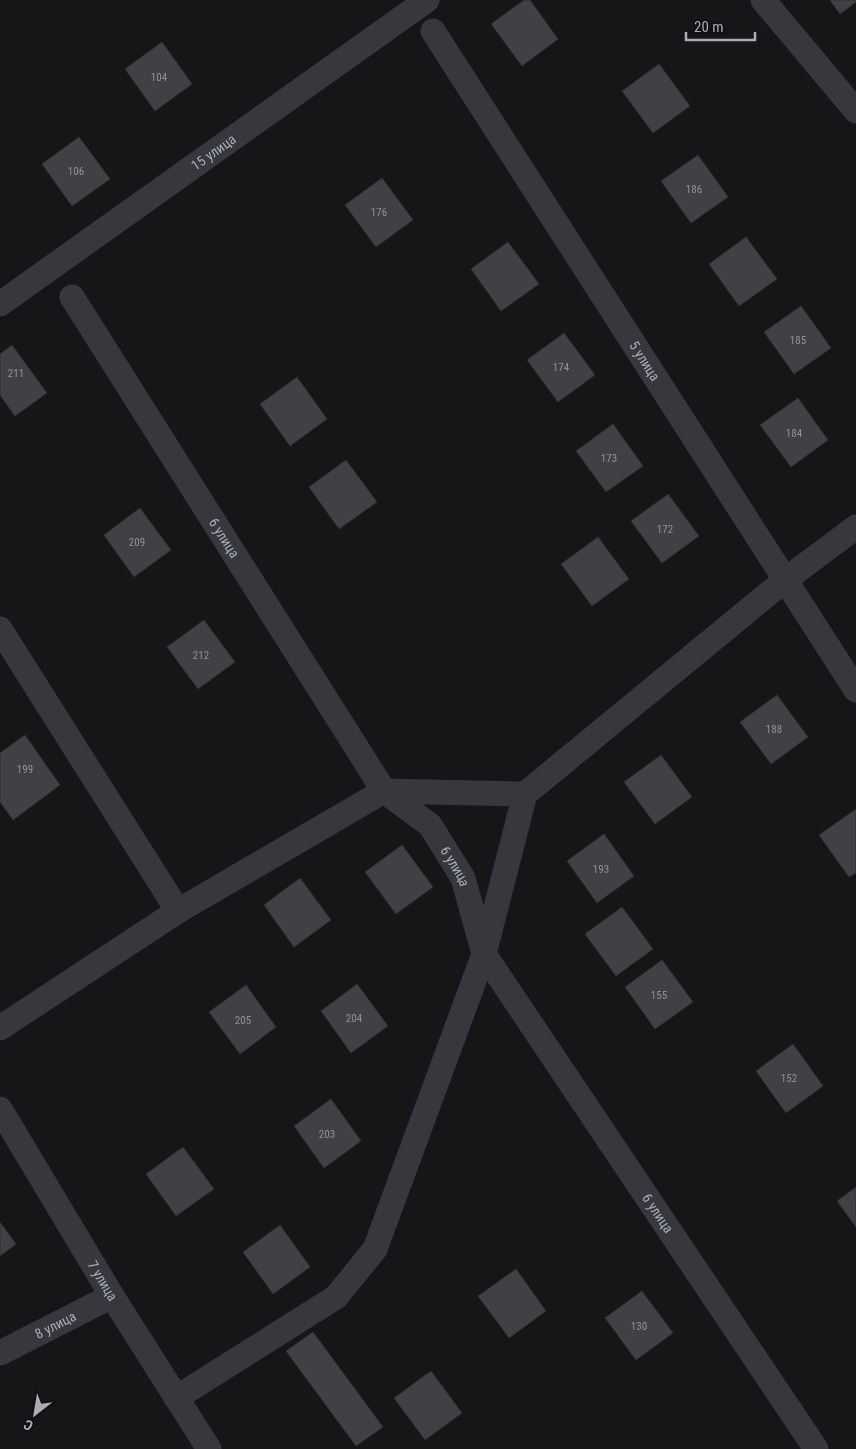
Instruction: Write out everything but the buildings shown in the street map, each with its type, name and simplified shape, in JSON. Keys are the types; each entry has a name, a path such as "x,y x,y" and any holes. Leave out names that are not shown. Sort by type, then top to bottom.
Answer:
{"street":[{"name":"15 улица","path":"0,304 426,0"},
{"path":"763,0 856,112"},
{"name":"5 улица","path":"433,31 856,690"},
{"name":"6 улица","path":"72,297 384,790 430,825 463,878 484,954 816,1449"},
{"path":"176,1398 336,1298 375,1249 484,954 525,794 785,580 856,527"},
{"path":"0,629 178,911"},
{"path":"0,1028 178,911 384,790 525,794"},
{"name":"7 улица","path":"0,1109 112,1296 209,1449"},
{"name":"8 улица","path":"0,1353 112,1296"}]}
